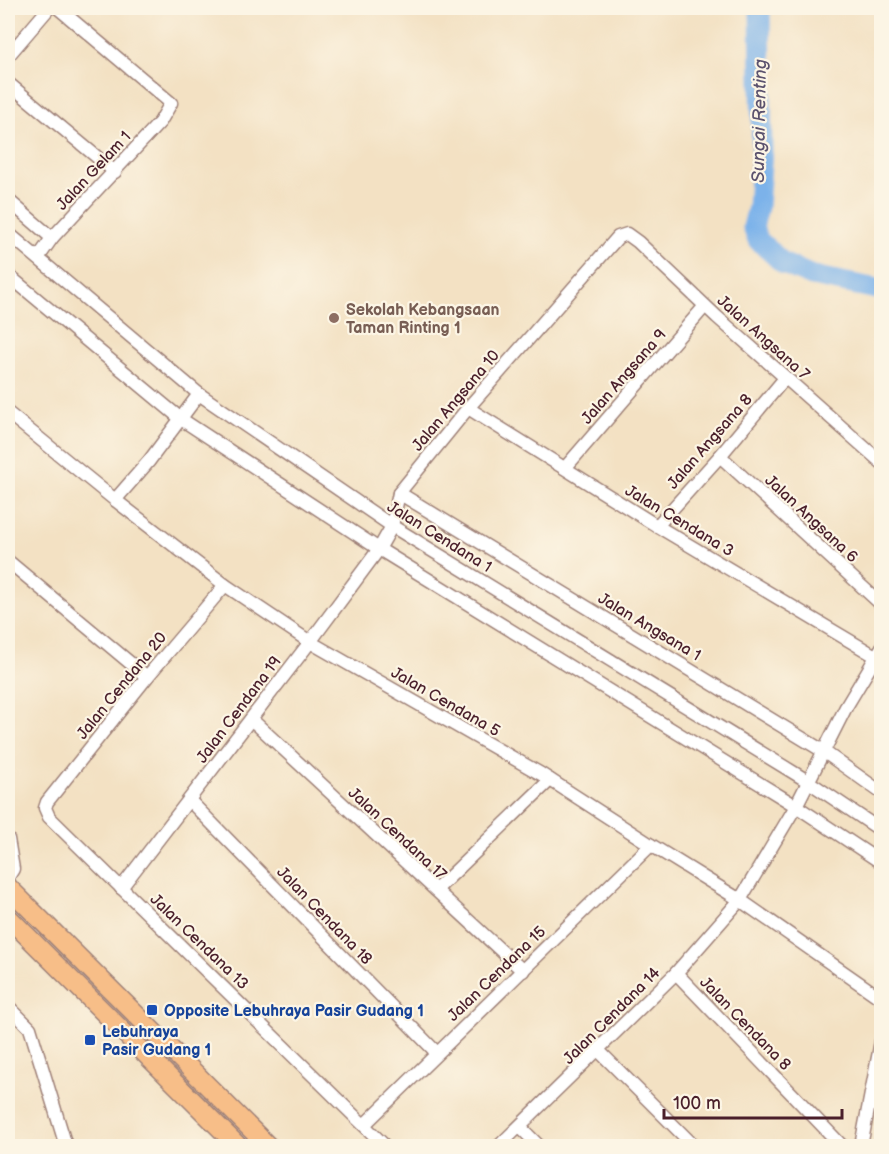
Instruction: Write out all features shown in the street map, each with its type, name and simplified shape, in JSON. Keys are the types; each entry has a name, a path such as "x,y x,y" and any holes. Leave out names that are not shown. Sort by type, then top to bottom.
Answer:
{"highway":[{"path":"8,887 268,1146"},
{"path":"8,917 238,1146"}],"street":[{"path":"8,56 49,8"},
{"path":"58,8 71,12"},
{"name":"Jalan Gelam 1","path":"38,258 52,238 160,122 171,103 71,12"},
{"path":"8,83 115,172"},
{"path":"8,200 52,238"},
{"name":"Jalan Cendana 1","path":"8,233 199,394 392,526 809,782 882,831"},
{"name":"Jalan Angsana 7","path":"627,234 882,464"},
{"name":"Jalan Angsana 10","path":"379,549 392,526 399,493 468,408 618,237 627,234"},
{"path":"8,275 181,419 379,549 796,806 882,863"},
{"name":"Jalan Angsana 9","path":"565,468 705,306"},
{"name":"Jalan Angsana 8","path":"657,526 720,456 785,378"},
{"path":"115,500 199,394"},
{"name":"Jalan Cendana 3","path":"468,408 657,526 880,655"},
{"name":"Jalan Cendana 5","path":"8,413 225,585 310,642 550,780 740,900 879,992"},
{"name":"Jalan Angsana 6","path":"720,456 882,605"},
{"name":"Jalan Angsana 1","path":"399,493 823,751 882,793"},
{"name":"Jalan Cendana 19","path":"121,888 379,549"},
{"path":"8,561 147,677"},
{"name":"Jalan Cendana 20","path":"45,808 47,802 147,677 225,585"},
{"name":"Jalan Cendana 14","path":"499,1146 599,1051 676,973 740,900 796,806 823,751 880,655"},
{"name":"Jalan Cendana 17","path":"250,719 523,971"},
{"path":"436,890 550,780"},
{"name":"Jalan Cendana 18","path":"189,800 437,1053"},
{"name":"Jalan Cendana 13","path":"45,808 49,817 385,1146"},
{"path":"8,839 13,869 8,877"},
{"name":"Jalan Cendana 15","path":"364,1125 651,845"},
{"name":"Jalan Cendana 8","path":"676,973 842,1146"},
{"path":"8,1006 30,1028 66,1146"},
{"path":"861,1146 882,1036"},
{"path":"599,1051 694,1146"},
{"path":"520,1127 539,1146"}],"waterway":[{"name":"Sungai Renting","path":"760,8 762,151 758,207 753,227 758,240 784,264 812,276 882,290"}],"place":[{"name":"Sekolah Kebangsaan Taman Rinting 1","path":"334,318"},
{"name":"Opposite Lebuhraya Pasir Gudang 1","path":"152,1010"},
{"name":"Lebuhraya Pasir Gudang 1","path":"90,1040"}]}
